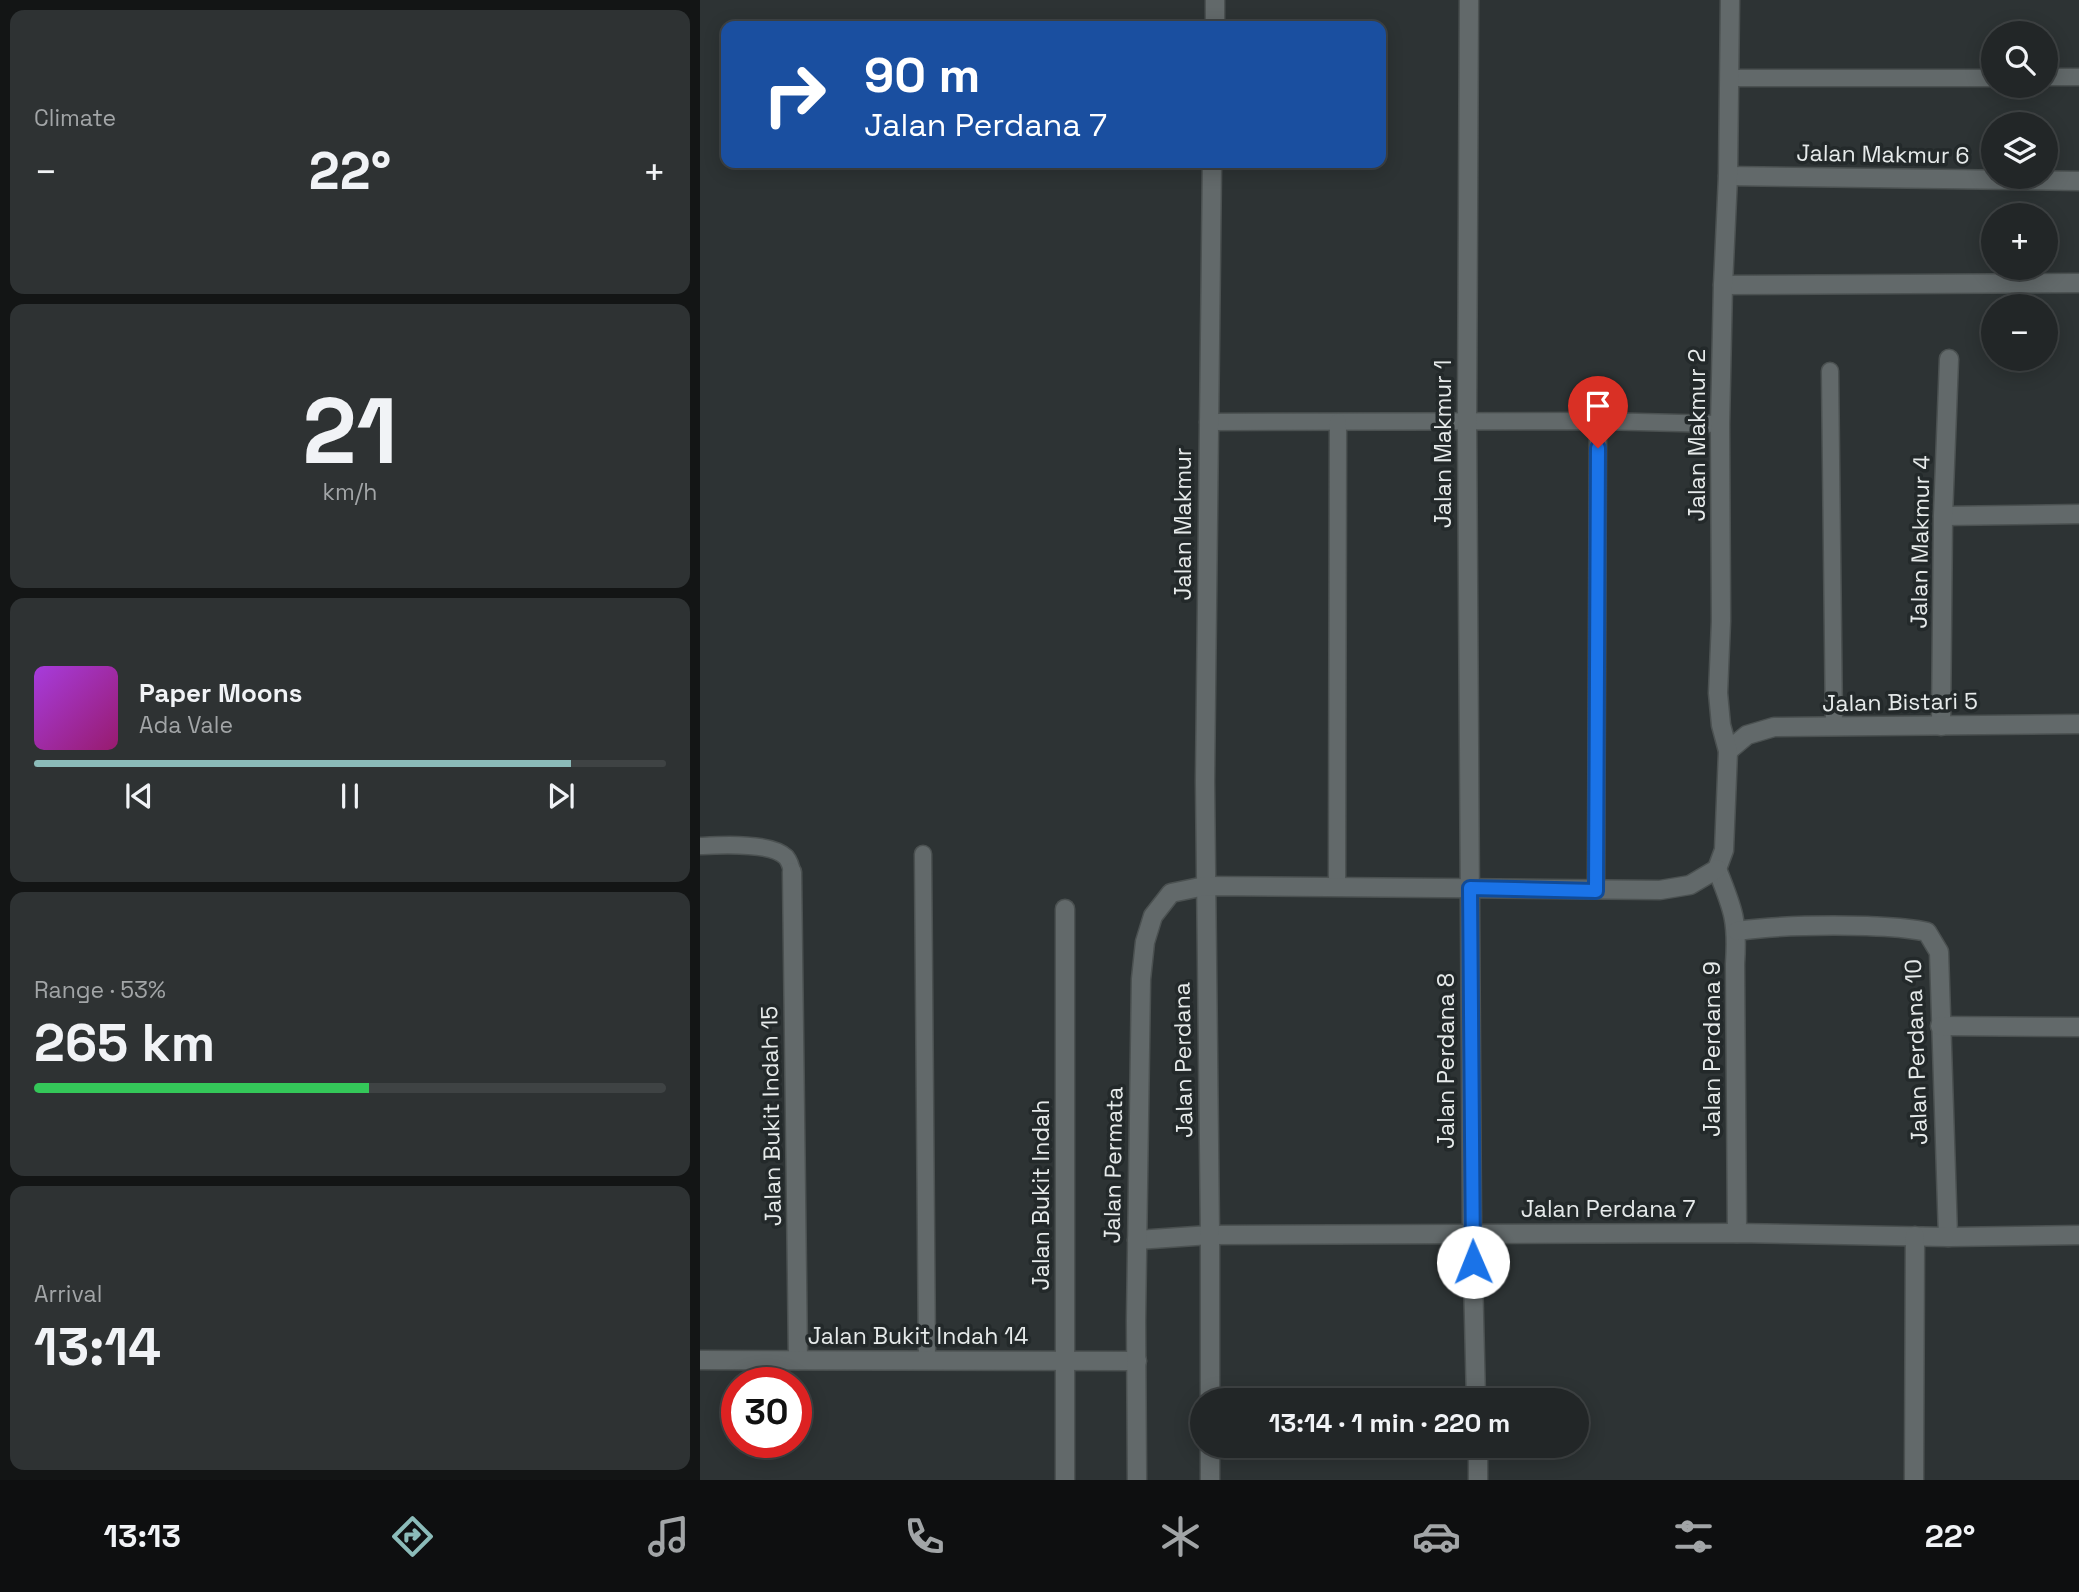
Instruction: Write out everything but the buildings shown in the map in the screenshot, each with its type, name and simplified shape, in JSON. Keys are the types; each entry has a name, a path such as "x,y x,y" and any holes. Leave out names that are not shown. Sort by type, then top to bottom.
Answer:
{"street":[{"path":"1215,0 1215,21"},
{"name":"Jalan Makmur 1","path":"1469,0 1467,422 1470,888"},
{"name":"Jalan Makmur 2","path":"1717,869 1724,850 1728,751 1721,725 1718,693 1721,621 1720,424 1728,176 1730,0"},
{"name":"Jalan Makmur","path":"1205,886 1212,168"},
{"name":"Jalan Makmur 6","path":"1728,176 2079,181"},
{"path":"1723,285 2079,283"},
{"name":"Jalan Makmur 4","path":"1941,726 1943,516 1949,359"},
{"path":"1943,516 2079,514"},
{"name":"Jalan Bistari 5","path":"1728,751 1747,735 1774,727 2079,724"},
{"path":"1205,886 1660,890 1690,885 1717,869"},
{"name":"Jalan Perdana 9","path":"1717,869 1734,912 1737,931 1737,1233"},
{"name":"Jalan Bukit Indah 15","path":"792,872 798,1360"},
{"name":"Jalan Perdana","path":"1205,886 1210,1388"},
{"name":"Jalan Permata","path":"1137,1480 1139,1014 1145,942 1153,916 1171,893 1205,886"},
{"name":"Jalan Perdana 8","path":"1470,888 1476,1388"},
{"name":"Jalan Bukit Indah","path":"1065,909 1065,1480"},
{"name":"Jalan Perdana 10","path":"1737,931 1763,927 1827,925 1912,928 1927,932 1939,952 1948,1237"},
{"path":"1940,1026 2079,1027"},
{"name":"Jalan Perdana 7","path":"1137,1240 1210,1235 2079,1235"},
{"path":"1914,1480 1915,1236"},
{"name":"Jalan Bukit Indah 14","path":"700,1360 1137,1361"},
{"path":"1210,1458 1210,1480"},
{"path":"1478,1458 1478,1480"}],"lane":[{"path":"2058,77 2079,77"},
{"path":"1728,78 1981,78"},
{"path":"1830,370 1834,727"},
{"path":"1596,891 1598,421"},
{"path":"1208,422 1598,421 1720,424"},
{"path":"1337,886 1338,422"},
{"path":"700,846 764,847 776,850 785,855 792,872"},
{"path":"923,854 927,1360"}],"route":[{"path":"1473,1262 1470,888 1596,891 1598,448"}]}
